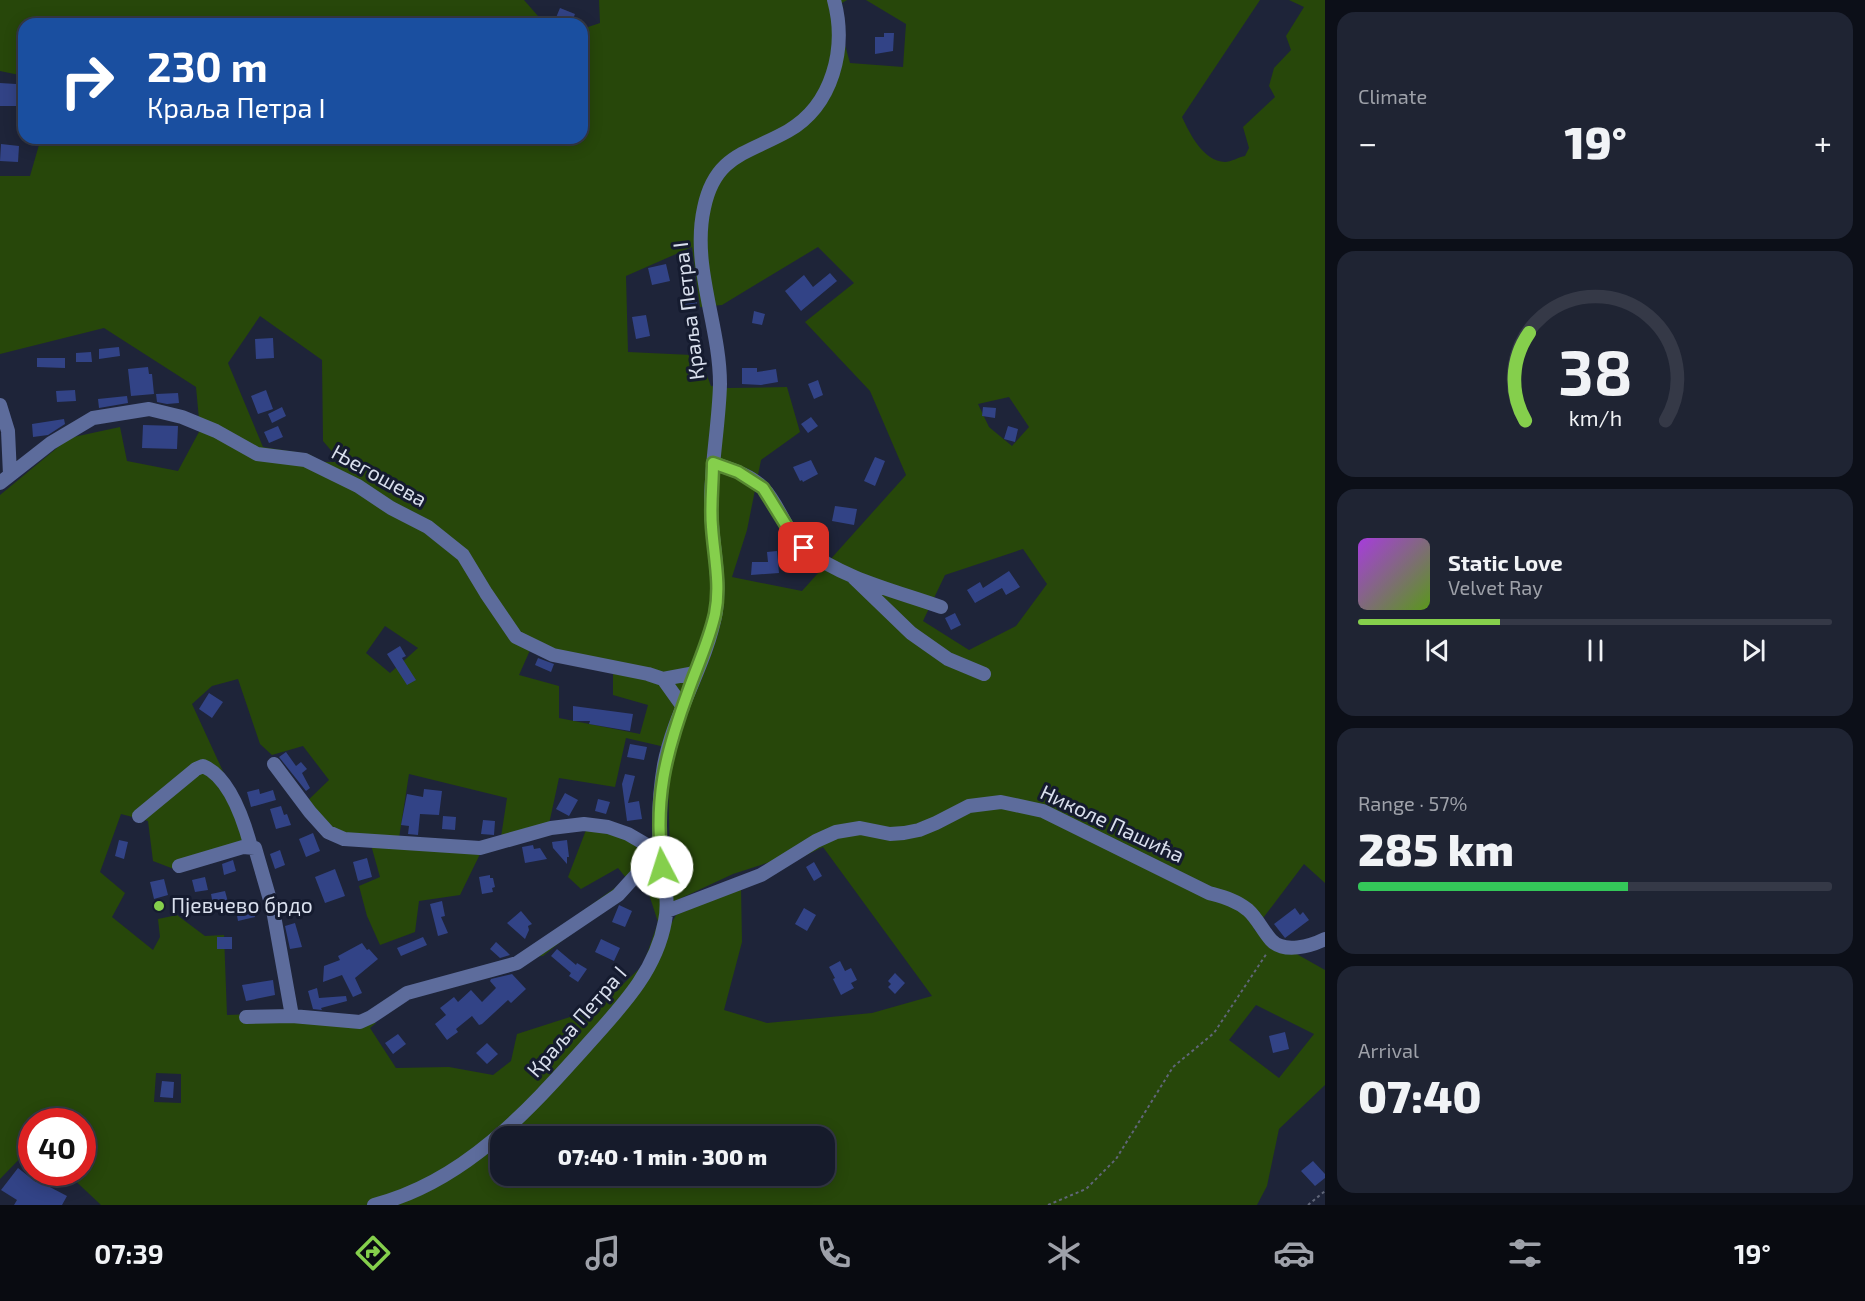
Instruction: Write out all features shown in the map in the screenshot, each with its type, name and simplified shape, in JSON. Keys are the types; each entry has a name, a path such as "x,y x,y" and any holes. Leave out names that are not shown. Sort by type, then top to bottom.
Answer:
{"street":[{"name":"Краља Петра I","path":"374,1205 399,1198 435,1181 471,1158 513,1125 634,991 655,956 667,911 656,849 664,765 682,707 712,628 718,590 712,527 713,463 720,372 701,252 700,231 712,182 723,166 741,153 791,129 819,103 832,78 838,54 839,31 834,0"},
{"name":"Његошева","path":"0,405 8,432 5,479"},
{"name":"Његошева","path":"5,479 51,443 93,418 149,409 182,417 216,431 258,454 305,460 358,486 428,527 463,555 516,637 553,655 663,679 696,673"},
{"path":"713,463 738,472 763,488 786,525 804,548 836,568 941,607"},
{"path":"850,574 911,633 948,659 984,674"},
{"path":"663,679 682,707"},
{"path":"246,1017 292,1016 360,1022 407,993 517,963 618,895 656,849 628,834 608,827 584,824 551,828 480,848 344,839 328,832 274,764"},
{"path":"139,816 196,769 203,766 221,778 244,820 251,848"},
{"name":"Николе Пашића","path":"667,911 761,875 816,841 836,832 860,828 890,834 904,833 936,823 969,806 1001,802 1043,811 1209,893 1235,901 1250,912 1274,943"},
{"path":"179,866 243,847 255,848 271,900 292,1016"},
{"path":"1274,943 1293,948 1325,940"}],"path":[{"path":"1048,1205 1086,1189 1116,1159 1173,1067 1214,1033 1274,943"},
{"path":"1308,1205 1325,1191"}],"green space":[{"path":"0,0 524,0 540,18 18,18 18,75 0,71"},
{"path":"599,0 847,0 842,3 845,45 850,63 903,67 906,24 866,0 1260,0 1182,117 1198,146 1210,157 1225,162 1245,156 1249,148 1243,127 1275,97 1269,86 1274,68 1291,50 1286,36 1304,7 1289,0 1325,0 1325,883 1304,864 1254,930 1325,970 1325,1085 1279,1129 1267,1186 1257,1205 101,1205 81,1186 96,1186 96,1108 18,1108 18,1160 0,1179 0,495 69,438 120,427 127,461 178,471 200,430 196,387 104,328 0,354 0,176 30,176 39,144 588,144 588,27 600,23","holes":["692,247 700,307 722,305 818,247 854,283 805,322 870,391 906,475 802,591 732,577 747,530 761,460 800,432 787,387 711,386 706,373 690,366 692,355 628,352 626,276","260,316 322,360 323,441 341,462 322,462 309,454 263,447 228,363","1009,397 1029,427 1012,446 989,427 978,404","1023,549 1047,584 1016,626 969,650 923,621 945,575","385,626 418,648 390,673 366,653","531,648 613,672 613,695 648,705 640,734 559,718 559,686 519,675","238,679 260,744 272,755 303,746 329,780 301,807 333,839 371,845 380,877 359,886 367,916 380,945 415,932 419,901 460,895 481,852 399,838 409,774 507,798 501,837 549,824 559,778 615,787 626,738 665,747 667,739 670,858 655,842 586,830 568,877 581,889 618,868 627,879 516,959 543,956 643,876 658,922 643,965 598,1008 517,1034 511,1061 493,1075 449,1067 396,1068 370,1028 376,1023 321,1015 283,1013 227,1015 224,935 205,936 177,915 158,919 160,937 153,950 112,917 125,893 100,872 121,814 148,821 153,861 179,871 255,841 192,704 212,686","823,847 932,996 872,1013 767,1023 724,1010 742,942 741,887 676,915 621,1013 609,1010 639,976 671,919 675,901 733,874 776,860 788,864","1256,1005 1314,1034 1279,1078 1229,1040","156,1073 181,1074 181,1103 154,1102"]}],"building":[{"path":"560,8 575,14 573,18 556,18"},
{"path":"884,33 894,33 893,51 875,54 875,37 884,37"},
{"path":"0,83 16,84 18,106 0,106"},
{"path":"1,144 19,146 18,162 0,161"},
{"path":"666,264 670,281 652,285 648,268"},
{"path":"830,273 837,281 801,311 785,291 804,275 813,287"},
{"path":"695,291 698,310 686,312 683,293"},
{"path":"754,311 765,314 762,325 752,323"},
{"path":"646,315 650,336 636,339 632,317"},
{"path":"273,338 274,358 256,359 255,339"},
{"path":"119,347 120,356 99,359 99,349"},
{"path":"91,352 92,362 76,362 76,353"},
{"path":"37,358 65,358 65,368 37,367"},
{"path":"148,367 149,374 152,374 154,394 131,396 128,369"},
{"path":"742,368 757,368 757,372 776,369 778,382 761,385 742,384"},
{"path":"818,380 823,395 814,399 808,384"},
{"path":"75,390 76,401 57,402 56,391"},
{"path":"266,390 273,409 258,414 251,396"},
{"path":"178,393 179,403 157,402 156,394"},
{"path":"127,396 128,403 99,408 98,399"},
{"path":"282,407 286,416 272,423 268,414"},
{"path":"983,407 996,408 995,418 982,416"},
{"path":"811,417 818,426 808,433 801,424"},
{"path":"64,419 65,424 48,435 33,437 32,424"},
{"path":"143,425 178,426 177,449 142,448"},
{"path":"278,426 283,437 269,443 264,432"},
{"path":"1008,426 1018,429 1015,442 1004,439"},
{"path":"875,457 885,461 875,486 864,481"},
{"path":"811,460 818,474 803,482 800,481 793,467"},
{"path":"835,506 857,509 854,525 832,521"},
{"path":"777,551 779,573 751,575 752,562 768,562 767,552"},
{"path":"1009,571 1020,587 1006,595 1002,588 975,603 967,590 980,582 983,588"},
{"path":"955,613 961,625 951,630 945,618"},
{"path":"400,646 406,656 402,658 416,680 407,685 387,654"},
{"path":"538,658 554,664 551,672 535,665"},
{"path":"209,693 223,702 212,718 199,709"},
{"path":"573,706 633,714 630,731 589,724 590,721 573,721"},
{"path":"630,744 647,747 644,760 627,757"},
{"path":"286,752 296,766 301,762 307,769 302,773 310,788 306,791 279,757"},
{"path":"625,774 635,776 628,803 639,801 642,819 627,821 622,784"},
{"path":"259,789 260,794 273,790 276,800 251,807 247,792"},
{"path":"424,789 442,791 439,815 420,814 418,835 408,834 409,826 401,825 407,794 423,797"},
{"path":"565,793 578,800 569,816 556,809"},
{"path":"598,799 610,802 606,814 595,811"},
{"path":"281,806 291,825 276,829 270,809"},
{"path":"443,816 456,817 455,830 442,829"},
{"path":"483,820 495,821 494,835 481,834"},
{"path":"313,833 320,851 306,857 299,839"},
{"path":"119,840 128,842 124,859 115,856"},
{"path":"567,840 569,857 567,857 567,864 553,848 552,842"},
{"path":"533,845 534,849 540,848 547,859 525,863 522,847"},
{"path":"280,850 285,865 275,869 270,854"},
{"path":"367,858 372,877 358,881 353,862"},
{"path":"233,860 236,871 224,875 222,864"},
{"path":"814,862 822,876 814,881 806,867"},
{"path":"335,869 345,896 325,903 315,877"},
{"path":"490,875 495,887 492,888 493,892 482,894 479,877"},
{"path":"205,877 208,890 195,892 192,880"},
{"path":"164,879 168,895 154,899 150,882"},
{"path":"225,891 228,902 213,905 211,894"},
{"path":"252,901 255,917 238,921 235,905"},
{"path":"442,901 445,916 441,917 448,933 438,936 430,904"},
{"path":"619,905 632,911 625,927 612,922"},
{"path":"804,908 816,915 807,931 795,924"},
{"path":"1295,908 1300,915 1303,912 1309,920 1285,938 1274,924"},
{"path":"521,911 532,924 528,926 529,930 525,939 507,923"},
{"path":"295,923 302,947 290,949 285,926"},
{"path":"217,937 232,937 232,949 217,949"},
{"path":"423,937 427,945 401,956 397,948"},
{"path":"601,939 620,948 614,961 595,952"},
{"path":"496,942 510,955 500,958 490,949"},
{"path":"362,943 378,959 355,978 362,993 353,997 342,975 323,982 324,966 340,960 338,956"},
{"path":"557,949 576,965 577,963 587,969 578,982 569,976 571,973 551,956"},
{"path":"840,961 845,971 851,968 857,980 851,983 854,988 841,995 829,967"},
{"path":"895,973 905,983 895,994 888,987 891,984 888,981"},
{"path":"512,974 526,989 511,1003 508,1000 482,1024 479,1025 472,1016 456,1029 458,1032 447,1040 435,1024 446,1015 440,1008 454,997 458,1002 471,990 482,1002 496,988 490,981 491,979"},
{"path":"273,980 275,995 246,1001 242,985"},
{"path":"317,988 319,998 346,996 347,1001 321,1008 322,1010 313,1009 308,991"},
{"path":"1285,1032 1289,1049 1273,1053 1269,1036"},
{"path":"398,1034 406,1044 393,1054 385,1043"},
{"path":"487,1043 498,1054 487,1064 476,1053"},
{"path":"162,1081 174,1082 173,1098 160,1097"},
{"path":"1313,1161 1325,1174 1325,1178 1315,1186 1301,1171"},
{"path":"18,1168 18,1186 48,1186 67,1196 62,1205 14,1205 17,1200 1,1190"}],"place":[{"name":"Пјевчево брдо","path":"159,906"}],"route":[{"path":"662,867 659,822 664,765 688,692 704,654 716,611 718,590 711,501 713,463 738,472 763,488 786,525 804,548"}]}
